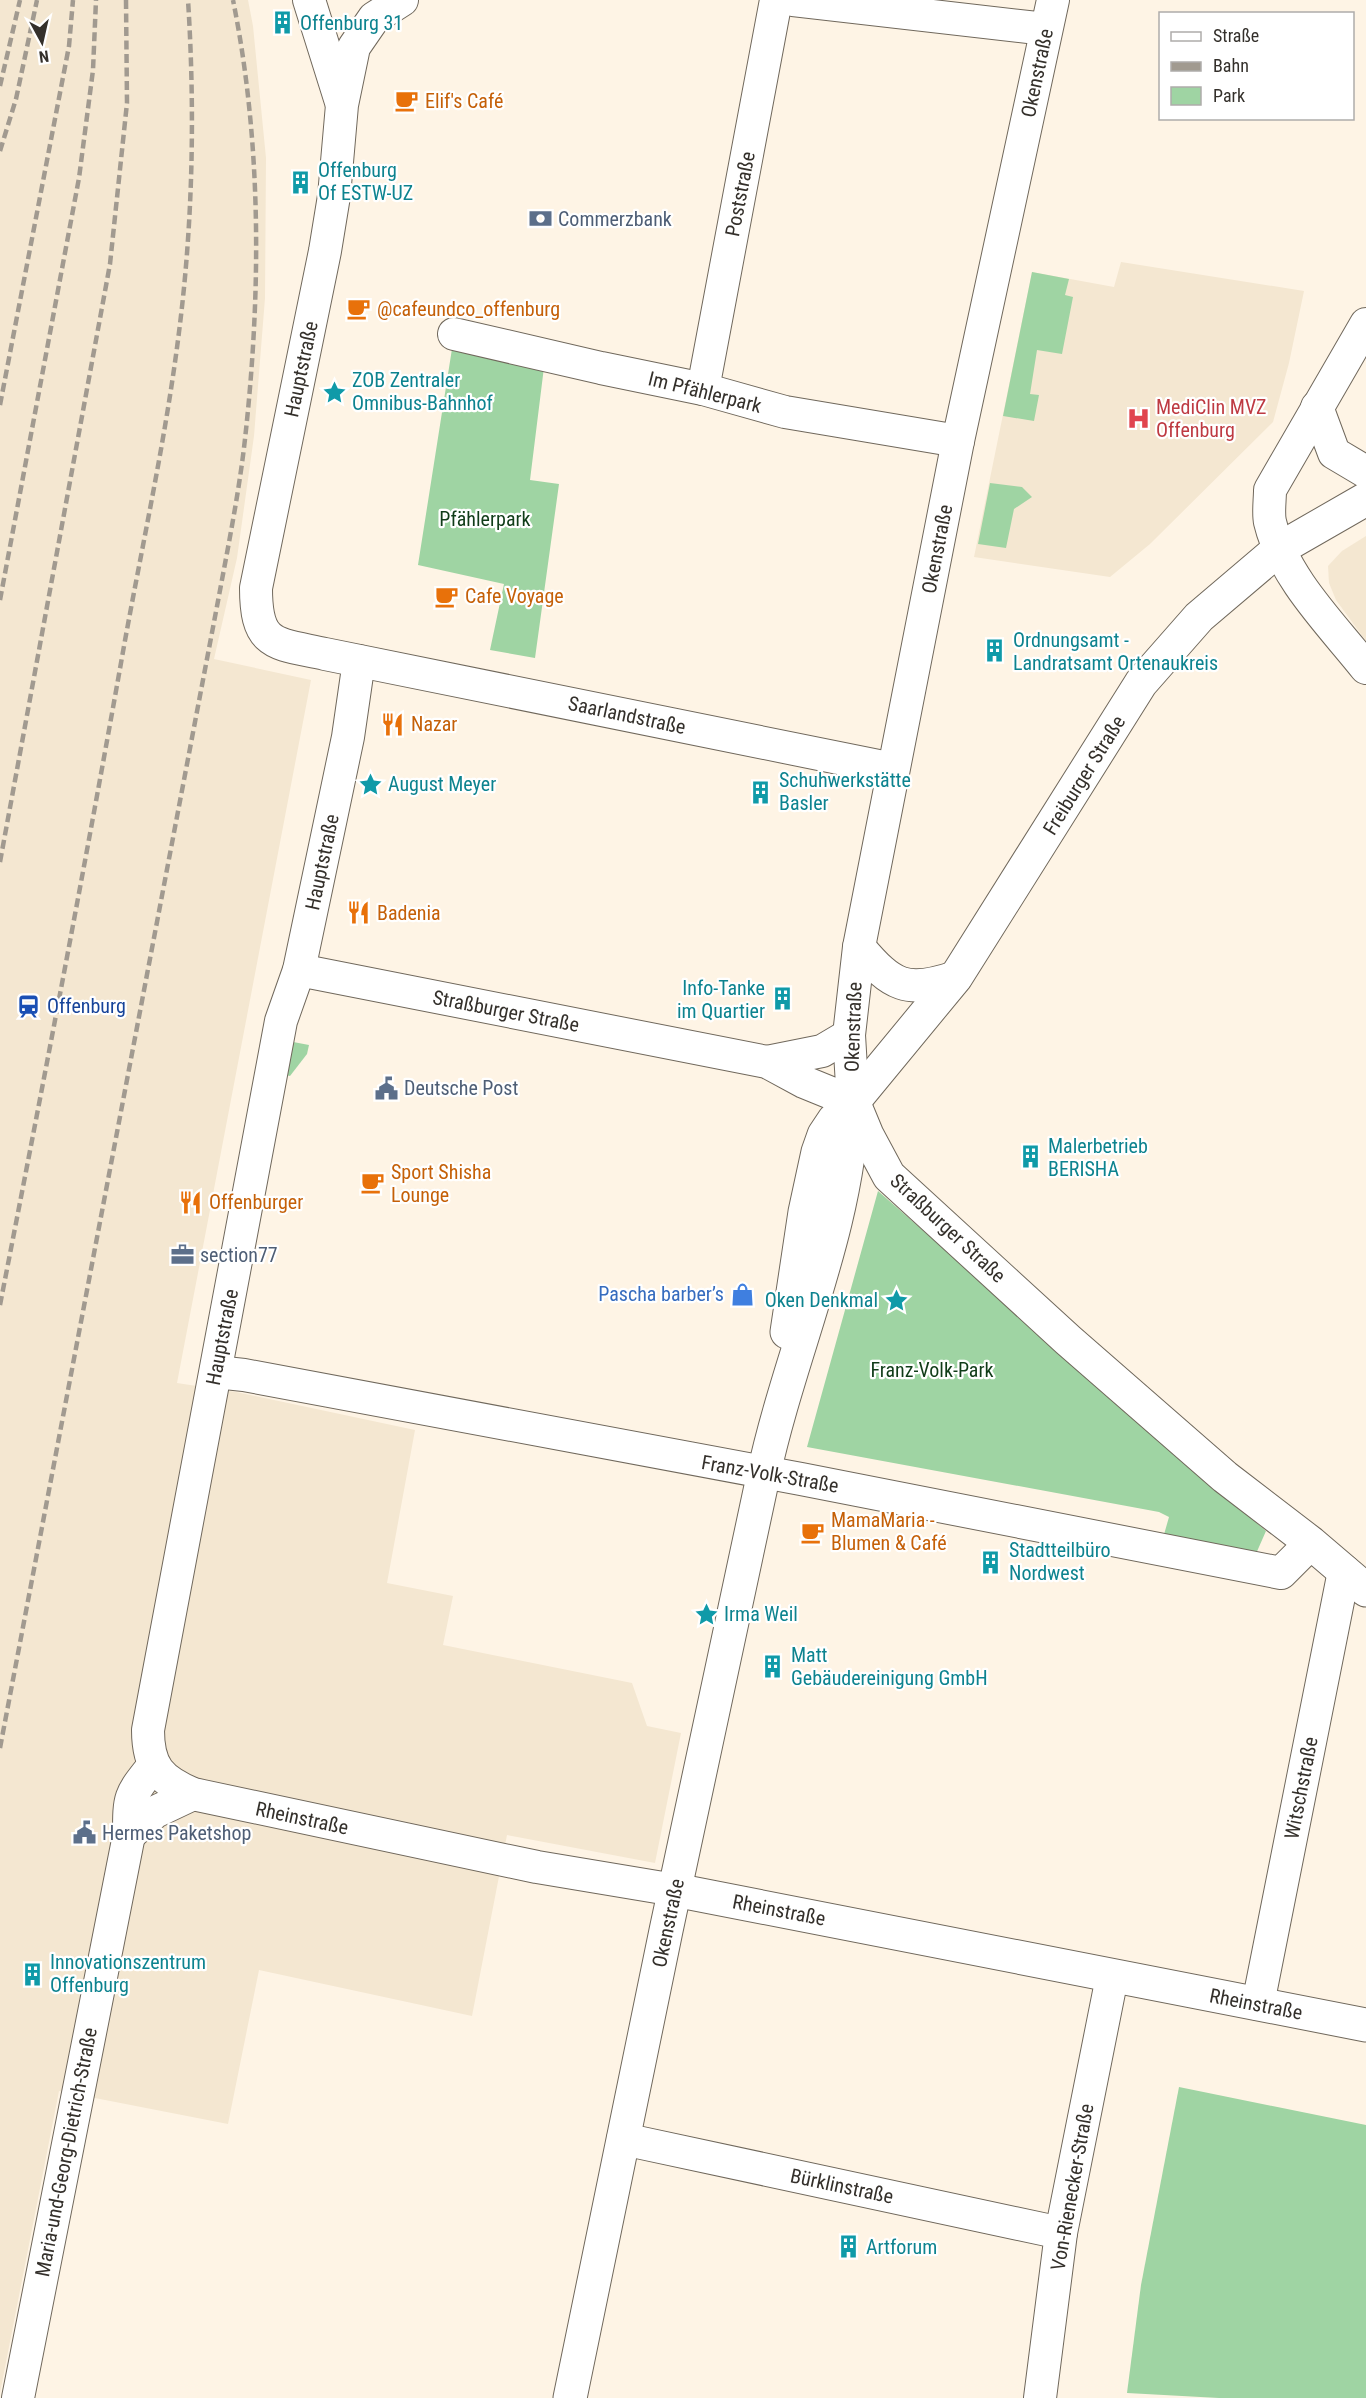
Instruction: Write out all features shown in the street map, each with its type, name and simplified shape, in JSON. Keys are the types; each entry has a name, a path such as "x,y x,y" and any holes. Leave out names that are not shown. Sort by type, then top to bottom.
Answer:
{"main road":[{"name":"Freiburger Straße","path":"853,1102 956,977 1141,683 1199,617 1279,549 1366,499"},
{"name":"Okenstraße","path":"766,1461 829,1250 846,1172 853,1102"},
{"name":"Okenstraße","path":"570,2398 766,1461 811,1182 824,1135 834,1120 853,1102"},
{"name":"Straßburger Straße","path":"853,1102 867,1135 889,1176 1068,1340 1225,1477 1311,1543 1355,1581"},
{"path":"811,1182 846,1172 864,1171 889,1176"},
{"name":"Rheinstraße","path":"675,1890 1366,2025"}],"street":[{"path":"309,0 342,105"},
{"name":"Hauptstraße","path":"153,1766 148,1749 148,1730 281,1022 299,970 348,737 359,661 280,644 270,639 262,631 258,621 255,588 325,251 334,196 342,105 354,47 374,18 402,0"},
{"name":"Poststraße","path":"703,389 776,0"},
{"path":"793,0 1050,15"},
{"name":"Okenstraße","path":"853,1102 849,1035 859,947 958,441 1050,15"},
{"path":"1366,324 1270,490 1270,520 1279,549 1292,574 1366,668"},
{"name":"Im Pfählerpark","path":"454,334 703,389 785,412 958,441"},
{"path":"1317,407 1334,453 1366,472"},
{"name":"Saarlandstraße","path":"359,661 893,769"},
{"path":"859,947 884,975 895,982 922,986 956,977"},
{"name":"Straßburger Straße","path":"299,970 767,1062 804,1082 853,1102"},
{"path":"767,1062 822,1051 849,1035"},
{"name":"Franz-Volk-Straße","path":"216,1372 766,1461 1281,1573 1311,1543"},
{"name":"Witschstraße","path":"1258,2004 1355,1581"},
{"path":"153,1766 169,1784 193,1794"},
{"name":"Maria-und-Georg-Dietrich-Straße","path":"18,2398 129,1835 129,1802 136,1787 153,1766"},
{"path":"129,1835 155,1812 193,1794"},
{"name":"Rheinstraße","path":"193,1794 537,1867 675,1890"},
{"name":"Von-Rienecker-Straße","path":"1040,2398 1061,2233 1112,1977"},
{"name":"Bürklinstraße","path":"623,2139 1061,2233"},
{"path":"570,2398 575,2398"}],"shaded area":[{"path":"0,0 248,0 253,26 266,158 265,298 254,436 237,558 214,659 311,680 177,1383 236,1392 415,1430 387,1583 453,1596 443,1645 632,1683 647,1726 681,1733 655,1863 507,1835 472,2016 259,1970 228,2124 59,2091 0,2393"},
{"name":"MediClin MVZ Offenburg","path":"1121,262 1304,291 1289,363 1273,422 1150,544 1110,577 974,557 1032,272 1114,287"},
{"path":"1366,536 1366,641 1336,600 1329,583 1328,566 1342,551"}],"green space":[{"path":"1032,272 1069,279 1065,295 1073,297 1062,354 1037,350 1030,394 1039,395 1034,421 1003,416"},
{"name":"Pfählerpark","path":"454,336 545,359 530,480 559,484 535,658 490,650 504,584 418,565"},
{"path":"990,483 1022,487 1032,497 1014,509 1006,548 978,544"},
{"path":"288,1041 309,1045 307,1054 290,1076 285,1075"},
{"name":"Franz-Volk-Park","path":"878,1191 1266,1531 1255,1556 1163,1538 1169,1517 1159,1512 807,1447"},
{"path":"1179,2087 1366,2125 1366,2398 1219,2398 1127,2393 1141,2285"}],"railway":[{"path":"0,86 20,0"},
{"path":"0,151 16,99 37,0"},
{"path":"0,405 69,46 73,0"},
{"path":"0,600 79,178 93,70 96,0"},
{"path":"0,862 110,264 127,103 126,0"},
{"path":"0,1305 79,893 174,371 184,291 190,208 192,83 188,0"},
{"path":"0,1748 243,459 254,329 256,219 249,109 233,0"}],"place":[{"name":"Offenburg 31","path":"282,23"},
{"name":"Elif's Café","path":"407,101"},
{"name":"Offenburg Of ESTW-UZ","path":"300,182"},
{"name":"Commerzbank","path":"540,219"},
{"name":"@cafeundco_offenburg","path":"359,309"},
{"name":"ZOB Zentraler Omnibus-Bahnhof","path":"334,392"},
{"name":"MediClin MVZ Offenburg","path":"1138,419"},
{"name":"Cafe Voyage","path":"447,596"},
{"name":"Ordnungsamt - Landratsamt Ortenaukreis","path":"995,651"},
{"name":"Nazar","path":"393,724"},
{"name":"August Meyer","path":"370,784"},
{"name":"Schuhwerkstätte Basler","path":"761,792"},
{"name":"Badenia","path":"359,913"},
{"name":"Info-Tanke im Quartier","path":"783,999"},
{"name":"Offenburg","path":"29,1006"},
{"name":"Deutsche Post","path":"386,1088"},
{"name":"Malerbetrieb BERISHA","path":"1030,1157"},
{"name":"Sport Shisha Lounge","path":"373,1183"},
{"name":"Offenburger","path":"191,1202"},
{"name":"section77","path":"182,1255"},
{"name":"Pascha barber’s","path":"742,1294"},
{"name":"Oken Denkmal","path":"896,1300"},
{"name":"MamaMaria - Blumen & Café","path":"813,1532"},
{"name":"Stadtteilbüro Nordwest","path":"991,1562"},
{"name":"Irma Weil","path":"706,1614"},
{"name":"Matt Gebäudereinigung GmbH","path":"773,1667"},
{"name":"Hermes Paketshop","path":"84,1833"},
{"name":"Innovationszentrum Offenburg","path":"32,1974"},
{"name":"Artforum","path":"848,2247"}]}
